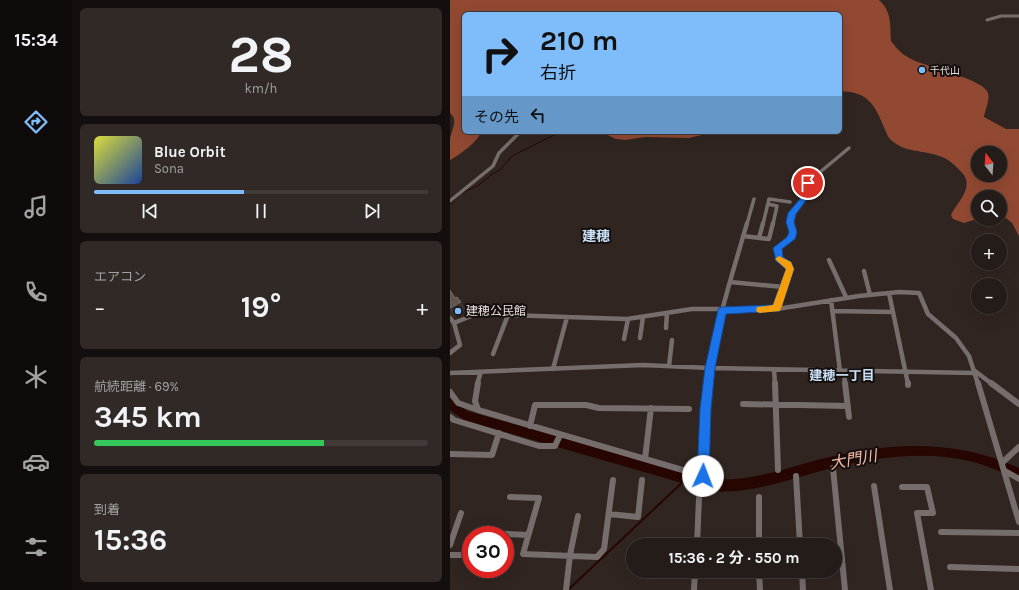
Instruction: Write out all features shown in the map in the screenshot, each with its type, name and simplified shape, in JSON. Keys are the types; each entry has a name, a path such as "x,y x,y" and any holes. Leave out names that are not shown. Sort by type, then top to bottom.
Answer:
{"street":[{"path":"988,20 1000,16 1019,16"},
{"path":"450,201 493,166 499,153 518,134"},
{"path":"777,309 790,269 788,264 779,259 777,248 791,239 793,232 790,222 792,213 804,199 808,183 849,148"},
{"path":"759,238 769,198 790,202"},
{"path":"697,538 710,368 722,310 754,199"},
{"path":"743,236 769,239 777,206 768,204"},
{"path":"829,260 846,298"},
{"path":"864,271 870,295"},
{"path":"730,282 784,287"},
{"path":"889,293 908,385"},
{"path":"454,323 476,314 628,319 702,308 722,310 777,309 870,295 889,293 919,293 928,314 956,338 969,356 1003,462 1007,484 1019,522"},
{"path":"831,300 849,417"},
{"path":"832,311 893,312"},
{"path":"666,328 667,313"},
{"path":"493,354 508,315"},
{"path":"553,370 567,317"},
{"path":"640,338 643,317"},
{"path":"450,318 454,323 460,345 450,353"},
{"path":"624,339 628,319"},
{"path":"669,366 672,340"},
{"path":"450,373 553,370 643,365 774,370 906,372 974,370 1019,404"},
{"path":"774,370 778,470"},
{"path":"478,410 475,406 476,387 481,372"},
{"path":"450,392 452,397 458,403 478,410 703,476"},
{"path":"743,404 848,406"},
{"path":"530,426 535,405 586,405 599,408 689,409"},
{"path":"645,459 651,408"},
{"path":"450,417 454,420 539,446 555,446 560,435"},
{"path":"450,454 492,455 498,433"},
{"path":"1003,462 1019,447"},
{"path":"833,468 845,590"},
{"path":"1005,471 1019,479"},
{"path":"796,476 800,538"},
{"path":"510,497 539,498 523,554 596,557 604,548 613,480"},
{"path":"609,514 638,517 642,480"},
{"path":"874,486 890,590"},
{"path":"902,487 927,487 933,513 917,513 931,590"},
{"path":"758,497 759,538"},
{"path":"450,545 461,513"},
{"path":"566,590 570,555 578,516"},
{"path":"942,532 1019,534"},
{"path":"514,534 528,535"},
{"path":"450,555 462,555"},
{"path":"950,568 1019,569"},
{"path":"694,590 695,578"},
{"path":"760,578 760,590"},
{"path":"802,578 803,590"}],"shaded area":[{"path":"450,0 879,0 888,14 891,41 904,55 925,65 964,77 983,87 988,93 988,102 984,117 1006,129 1019,129 1019,236 1012,223 1007,219 1007,190 971,190 971,221 964,223 953,219 951,215 963,196 966,186 966,181 962,172 945,158 907,149 895,143 889,138 877,112 867,99 852,92 842,91 842,12 462,12 462,134 480,134 476,140 463,152 450,160 450,140 454,126 454,119 450,113"},
{"path":"605,134 706,134 689,138 645,137 625,140 616,139"}],"building":[{"path":"450,290 455,298 457,297 461,302 450,308"}],"waterway":[{"path":"450,204 462,193 479,185 492,174 500,170 512,156 556,134"},
{"name":"大門川","path":"450,403 464,415 710,485 737,486 751,484 841,460 893,452 920,451 946,452 972,456 996,463 1019,474"},
{"path":"569,589 687,478"}],"slow traffic":[{"path":"760,310 777,309 790,269 788,264 779,259"}],"place":[{"name":"千代山","path":"922,70"},
{"name":"建穂公民館","path":"458,311"}],"district":[{"name":"建穂","path":"596,236"},
{"name":"建穂一丁目","path":"842,375"}],"route":[{"path":"703,476 706,409 710,368 722,310 777,309 790,269 788,264 779,259 777,248 791,239 793,232 790,219 792,213 804,199 805,187 808,183"}]}
